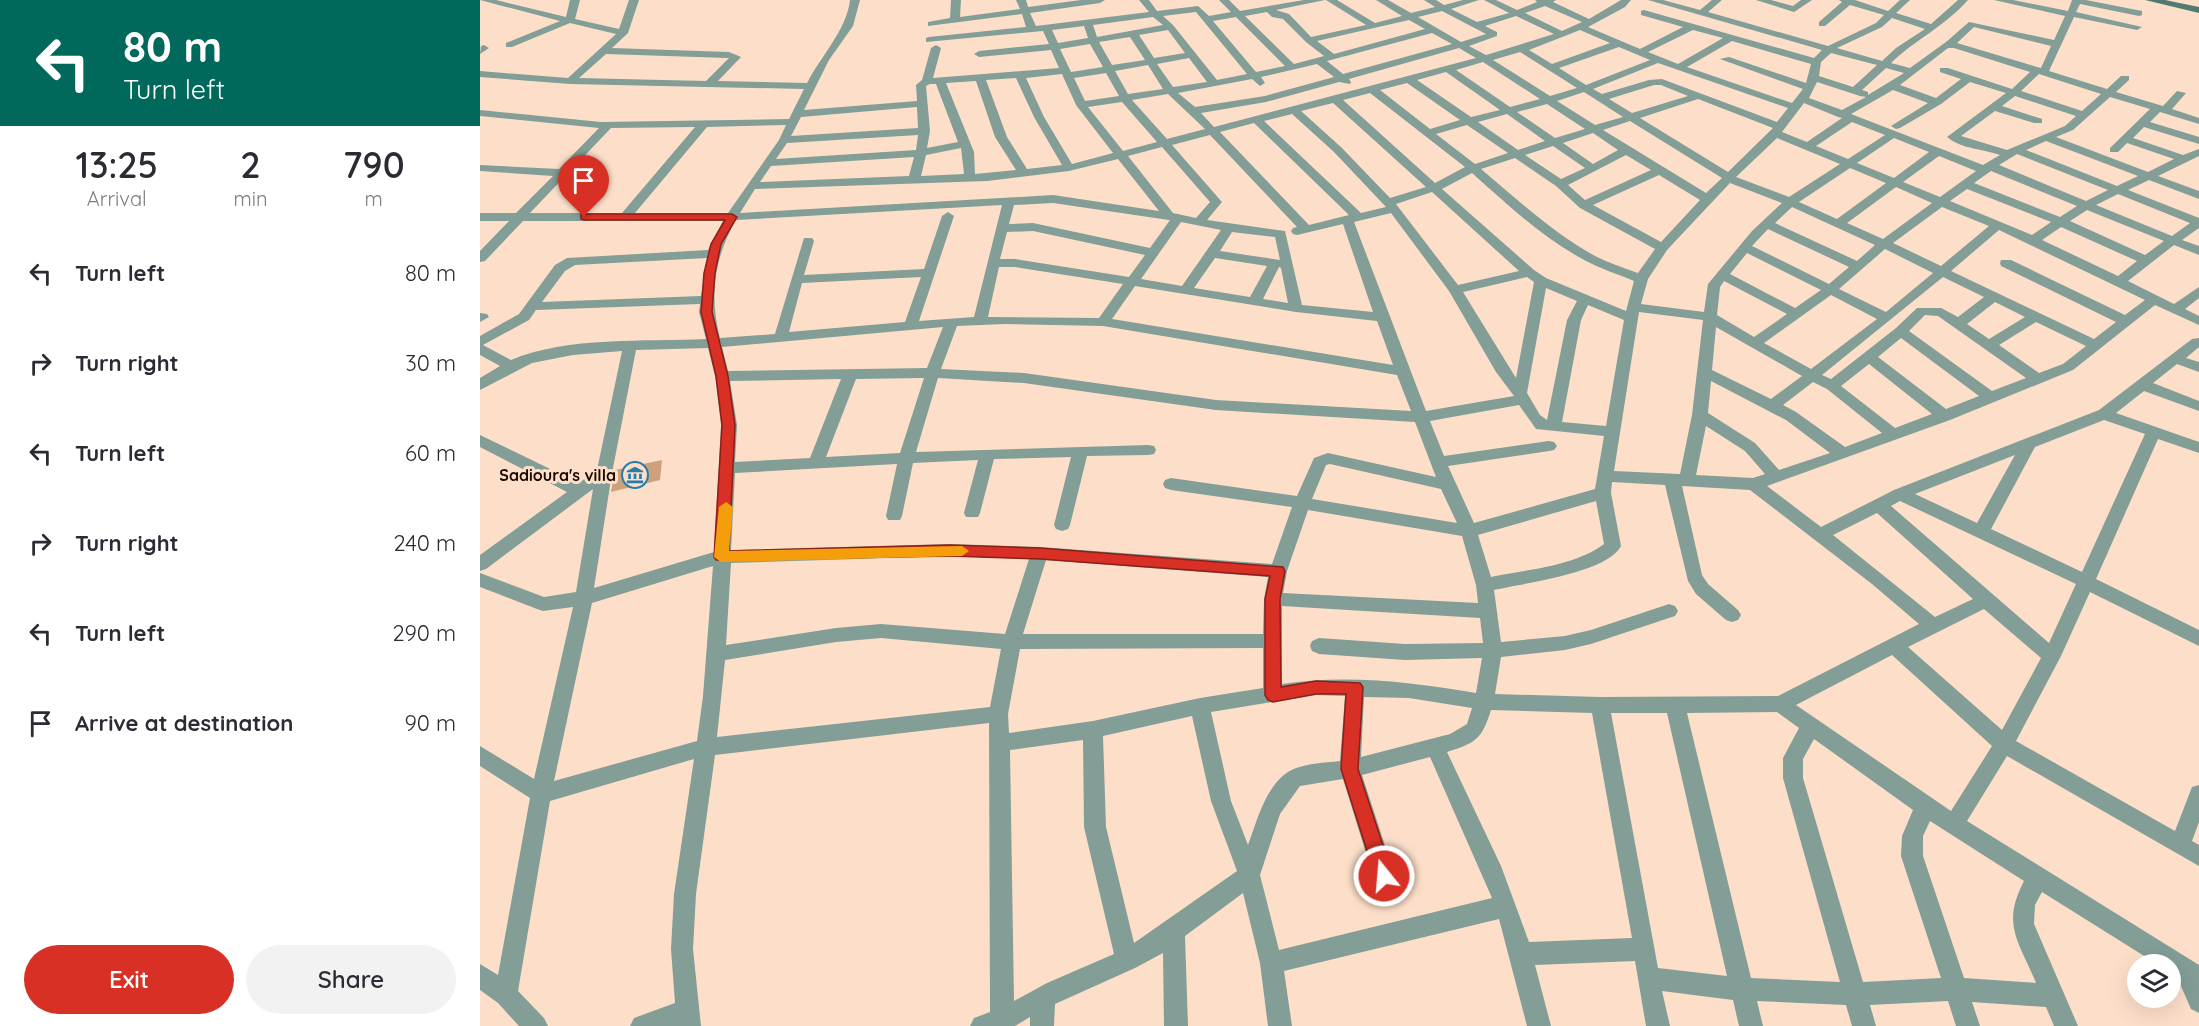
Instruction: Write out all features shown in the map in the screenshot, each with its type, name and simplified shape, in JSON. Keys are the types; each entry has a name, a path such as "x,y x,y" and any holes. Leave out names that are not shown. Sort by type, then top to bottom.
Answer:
{"main road":[{"path":"2150,0 2199,8"},
{"path":"2165,0 2199,8"}],"street":[{"path":"485,0 623,33"},
{"path":"570,20 575,0"},
{"path":"570,81 623,33 634,0"},
{"path":"642,1026 688,1019 682,949 685,894 713,696 729,425 722,376 706,312 716,244 784,140 824,60 848,26 855,0"},
{"path":"955,21 956,0"},
{"path":"931,24 955,21 1023,5 1100,0"},
{"path":"1144,0 1170,27 1214,84"},
{"path":"1224,0 1292,68"},
{"path":"1260,0 1275,15 1286,16 1309,40 1332,57"},
{"path":"1208,19 1320,0"},
{"path":"1331,0 1374,26"},
{"path":"1381,0 1485,58 1592,129 1707,199"},
{"path":"1194,111 1273,96 1494,34 1429,0"},
{"path":"1309,40 1474,0"},
{"path":"1489,0 1562,34"},
{"path":"752,186 970,178 1069,168 1521,49 1584,24 1622,5 1626,0"},
{"path":"1653,0 1912,72"},
{"path":"1701,14 1717,0"},
{"path":"1786,16 1807,0"},
{"path":"1822,24 1848,0 1933,28"},
{"path":"1485,585 1587,562 1605,555 1613,546 1604,485 1632,312 1641,279 1662,248 1707,199 1777,130 1807,87 1821,55 1879,25 1905,0"},
{"path":"1855,91 1899,50 1933,28 1963,0"},
{"path":"1999,0 2021,2 2137,27"},
{"path":"2139,13 2077,0 2057,44 2041,71 1953,137 1971,145 1986,146 2013,153 2120,190 2199,222"},
{"path":"1477,25 1517,13 1546,1 1620,43 1658,60 1719,80 1855,91 1873,97"},
{"path":"1760,3 1794,9"},
{"path":"1023,5 1053,47 1082,105 1173,217"},
{"path":"914,180 924,131 920,87 927,81 933,44 1195,8 1208,19 1253,76 1273,96"},
{"path":"1644,13 1773,49 1807,87 1846,116 1894,131 1937,152 1988,168 2086,205 2199,251"},
{"path":"1737,24 1746,16"},
{"path":"509,45 570,20"},
{"path":"1088,22 1094,41 1125,98 1216,202 1199,222"},
{"path":"1770,32 1778,24"},
{"path":"1808,147 1846,116 1950,44 1969,24 2057,44"},
{"path":"978,36 979,58 1016,54 1170,27"},
{"path":"1641,52 1691,27"},
{"path":"1082,105 1214,84 1292,68 1433,30"},
{"path":"1133,33 1169,90 1194,111 1306,229"},
{"path":"1681,66 1732,37"},
{"path":"1550,68 1620,43"},
{"path":"1950,44 2199,121"},
{"path":"1521,49 1729,178 1790,202 1884,244 2095,345"},
{"path":"1719,80 1773,49"},
{"path":"603,51 736,57 709,84"},
{"path":"927,81 1109,69 1191,55"},
{"path":"1725,59 1807,87"},
{"path":"1319,60 1340,78 1366,91 1427,133 1473,168 1538,224 1565,243 1592,259 1641,279"},
{"path":"1427,133 1583,89 1629,74 1658,60"},
{"path":"1448,69 1593,168"},
{"path":"1944,70 2083,115"},
{"path":"480,74 570,81 811,87"},
{"path":"1629,74 1646,84"},
{"path":"1020,75 1039,117 1069,168"},
{"path":"980,78 1001,137 1024,173"},
{"path":"1732,615 1702,589 1694,576 1679,480 1700,415 1713,287 1767,224 1790,202 1850,164 1969,78"},
{"path":"1754,343 1830,290 1884,244 1988,168 2013,153 2069,128 2125,78"},
{"path":"1408,79 1560,184 1584,204 1662,248"},
{"path":"940,81 965,144 970,178"},
{"path":"1601,98 1646,84 1662,82 1777,130 1808,147 2032,240 2199,321"},
{"path":"1892,86 1936,102"},
{"path":"2114,150 2181,93"},
{"path":"480,217 732,217 1053,199 1229,228 1281,234 1353,218 1434,188 1473,168 1698,96"},
{"path":"1335,99 1535,277 1585,299 1632,312 1710,317 1832,386 1894,435"},
{"path":"480,113 609,125 795,118 921,104"},
{"path":"1994,107 2038,121"},
{"path":"1293,110 1391,205 1455,290 1503,372 1522,396 1538,422 1554,426 1614,432"},
{"path":"1040,553 1012,642 998,714 992,1023 1043,997 1127,960 1174,930 1250,875 1271,809 1293,780 1309,774 1350,769 1455,741 1475,729 1484,702 1494,650 1485,585 1469,531 1447,485 1382,317 1353,218 1256,118"},
{"path":"627,216 704,123"},
{"path":"2143,123 2199,141"},
{"path":"480,258 609,125"},
{"path":"784,140 924,131"},
{"path":"2047,138 2199,195"},
{"path":"2126,139 2184,159"},
{"path":"769,163 921,153 965,144"},
{"path":"1560,184 1626,150"},
{"path":"1838,224 1937,152"},
{"path":"2032,240 2086,205 2199,152"},
{"path":"480,168 563,173"},
{"path":"1584,204 1661,170"},
{"path":"1966,184 2059,221 2146,260"},
{"path":"980,321 1009,201"},
{"path":"911,325 948,216"},
{"path":"1103,322 1154,253 1173,217"},
{"path":"2119,282 2199,222"},
{"path":"1767,224 1858,266"},
{"path":"1772,406 1887,318 1997,226"},
{"path":"1002,228 1033,227 1154,253"},
{"path":"1186,290 1229,228"},
{"path":"1281,234 1281,264 1296,309"},
{"path":"781,336 808,242"},
{"path":"1746,248 1887,318"},
{"path":"1210,253 1281,264"},
{"path":"480,342 524,317 560,268 572,261 714,254"},
{"path":"993,263 1015,263 1296,309 1382,317"},
{"path":"2006,263 2125,321"},
{"path":"1254,302 1281,264"},
{"path":"796,279 929,273"},
{"path":"1722,275 1797,314"},
{"path":"1455,290 1535,277"},
{"path":"1522,396 1535,277"},
{"path":"2175,310 2199,291"},
{"path":"1958,324 1994,296"},
{"path":"1554,426 1574,320 1585,299"},
{"path":"1171,484 1302,502 1469,531 1604,485 1679,480 1755,484 1945,416 2068,367 2154,299"},
{"path":"532,306 707,300"},
{"path":"1832,386 1922,312 1928,310 1941,312 2038,379"},
{"path":"1989,345 2035,317"},
{"path":"480,385 511,366 547,355 630,346 712,343 952,322 1057,319 1103,322 1403,371"},
{"path":"894,516 905,460 932,373 952,322"},
{"path":"1901,330 1991,398"},
{"path":"1821,534 1900,494 2104,414 2197,342"},
{"path":"506,995 541,794 584,598 604,473 630,346"},
{"path":"480,349 511,366"},
{"path":"1869,357 1945,416"},
{"path":"2176,359 2199,367"},
{"path":"1705,372 1802,422 1843,454"},
{"path":"815,464 851,373"},
{"path":"722,376 932,373 1024,378 1216,405 1421,417 1522,396"},
{"path":"2143,385 2199,406"},
{"path":"2104,414 2199,448"},
{"path":"1700,415 1750,447 1776,477"},
{"path":"1954,824 2004,744 2052,656 2154,432"},
{"path":"480,440 580,491"},
{"path":"1981,532 2028,445"},
{"path":"1438,462 1549,446"},
{"path":"727,468 987,454 1148,450"},
{"path":"1062,525 1080,451"},
{"path":"972,513 987,454"},
{"path":"1273,695 1273,599 1278,571 1302,502 1320,462 1328,458 1447,485"},
{"path":"480,564 604,473"},
{"path":"1755,484 1821,534 1933,626"},
{"path":"1900,494 2087,582 2199,639"},
{"path":"1879,505 2052,656"},
{"path":"480,580 543,604 584,598 721,557 950,550 1040,553 1278,571"},
{"path":"1273,599 1489,611"},
{"path":"999,743 1093,730 1200,706 1316,687 1409,690 1484,702 1600,705 1780,704 1986,600"},
{"path":"1319,646 1405,652 1494,650 1574,641 1669,611"},
{"path":"716,654 836,635 881,631 1012,642 1272,641"},
{"path":"1894,645 2004,744 2199,856"},
{"path":"1355,687 1350,769 1384,876"},
{"path":"1780,704 1926,807 2192,974 2199,1001"},
{"path":"1600,705 1658,1026"},
{"path":"1675,705 1751,1026"},
{"path":"1200,706 1221,801 1250,875 1271,963 1280,1026"},
{"path":"480,755 541,794 705,747 998,714"},
{"path":"1810,725 1793,758 1793,778 1864,1026"},
{"path":"1093,730 1095,827 1127,960"},
{"path":"1435,747 1478,838 1506,906 1522,954 1539,1026"},
{"path":"2181,845 2199,794"},
{"path":"1926,807 1912,832 1910,843 1912,856 1968,1026"},
{"path":"2037,878 2024,904 2023,924 2066,1026"},
{"path":"1271,963 1506,906"},
{"path":"1174,930 1176,1026"},
{"path":"1522,954 1645,949"},
{"path":"480,976 506,995 536,1026"},
{"path":"1648,978 1743,989 1856,994 1956,989 2055,996"},
{"path":"1042,1026 1043,997"}],"building":[{"name":"Sadioura's villa","path":"662,460 660,480 611,492 615,470"}],"slow traffic":[{"path":"726,507 721,557 962,551"}],"place":[{"name":"Sadioura's villa","path":"635,475"}],"route":[{"path":"584,217 732,217 716,244 706,312 722,376 729,425 726,505 721,557 950,550 1040,553 1278,571 1273,599 1273,695 1316,687 1355,687 1350,769 1384,876"}]}
